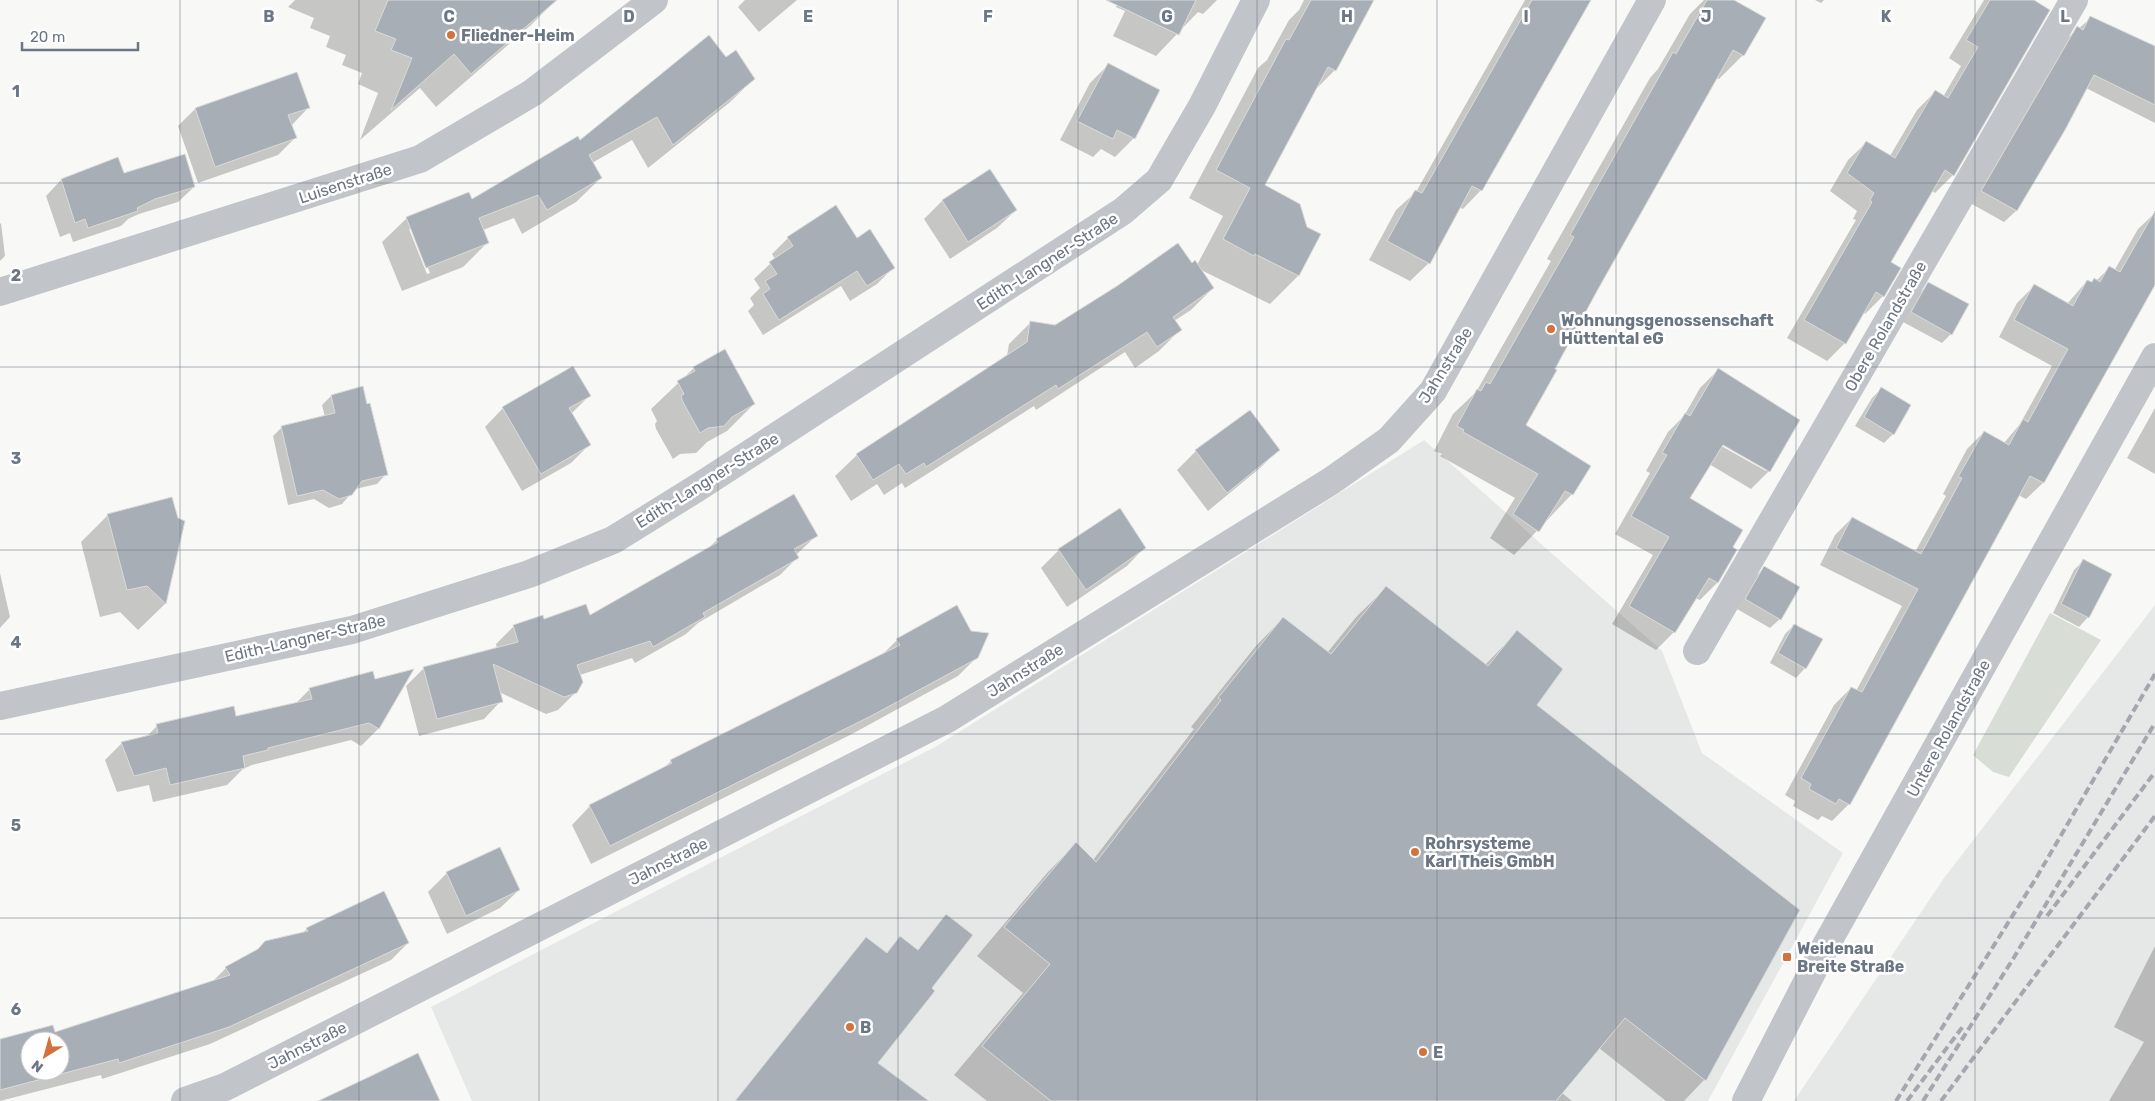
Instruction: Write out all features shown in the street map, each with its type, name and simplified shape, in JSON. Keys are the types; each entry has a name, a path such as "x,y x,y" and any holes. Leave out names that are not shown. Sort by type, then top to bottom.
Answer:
{"street":[{"name":"Luisenstraße","path":"0,292 420,159 532,93 654,0"},
{"name":"Edith-Langner-Straße","path":"0,706 352,630 529,574 612,540 696,488 1123,212 1159,180 1202,106 1256,0"},
{"name":"Jahnstraße","path":"184,1101 226,1087 947,719 1331,481 1389,440 1433,391 1652,0"},
{"name":"Obere Rolandstraße","path":"1697,651 2074,0"},
{"name":"Untere Rolandstraße","path":"1746,1101 1824,947 2155,357"}],"shaded area":[{"path":"1424,440 1662,651 1702,753 1843,853 1708,1101 472,1101 431,1007 935,747"},
{"path":"2155,605 2155,1101 1794,1101 1944,878"},
{"path":"2050,613 2101,640 2009,777 1993,772 1973,755"}],"building":[{"name":"Fliedner-Heim","path":"388,0 557,0 471,74 454,54 391,110 412,58 391,50 396,39 375,31"},
{"path":"1106,0 1196,0 1179,35"},
{"path":"1311,0 1374,0 1336,71 1328,67 1265,185 1300,204 1307,227 1321,234 1299,276 1255,254 1254,256 1223,239 1250,188 1216,170 1286,39 1289,40"},
{"path":"1532,0 1591,0 1482,191 1472,186 1430,264 1387,241 1415,190 1422,193"},
{"path":"1707,0 1734,0 1766,18 1744,56 1733,50 1597,291 1555,369 1557,370 1526,425 1591,466 1573,495 1565,491 1539,532 1513,514 1538,474 1463,432 1464,430 1457,426 1477,389 1481,391 1486,382 1490,384 1574,237 1570,235 1673,52 1676,54"},
{"path":"1990,0 2034,0 2050,10 1954,176 1945,170 1891,262 1901,268 1884,297 1876,292 1846,344 1804,320 1872,202 1870,200 1874,193 1847,173 1866,141 1895,158 1935,90 1948,98 1978,47 1966,40"},
{"path":"2090,16 2155,46 2155,105 2094,75 2065,130 2017,211 1981,191 2077,26 2083,30"},
{"path":"709,35 726,57 736,50 755,79 673,145 657,117 589,155 602,178 547,210 538,195 479,218 489,243 426,268 406,217 469,192 472,199 578,136 580,140"},
{"path":"1108,63 1160,90 1135,139 1117,130 1113,139 1077,121"},
{"path":"297,72 310,108 288,115 297,138 215,167 195,108"},
{"path":"185,154 195,187 155,199 137,208 138,211 88,228 85,219 75,223 61,179 118,157 124,173"},
{"path":"990,169 1017,210 968,242 942,200"},
{"path":"836,205 857,238 870,229 895,268 867,286 857,271 779,320 763,294 770,289 765,281 777,274 769,262 793,246 787,237"},
{"path":"2155,211 2155,285 2044,483 2030,476 1850,805 1839,799 1836,804 1809,789 1811,784 1801,778 1851,687 1862,692 1918,589 1836,548 1852,517 1921,554 1962,478 1958,477 1984,431 2009,445 2023,419 2028,422 2068,349 2014,320 2034,284 2073,306 2087,280 2092,282 2094,278 2100,282 2109,266 2120,272"},
{"path":"1178,243 1192,263 1195,260 1214,288 1173,317 1182,330 1157,347 1147,332 1058,389 1056,385 926,467 924,463 906,474 899,464 873,480 856,454 1027,342 1030,321 1055,325 1117,286"},
{"path":"1928,282 1969,304 1952,335 1911,312"},
{"path":"725,349 755,404 732,417 724,426 708,428 700,433 683,402 681,396 684,394 677,381 695,371 693,367"},
{"path":"573,366 591,396 569,408 591,445 541,474 502,407"},
{"path":"1718,368 1800,420 1770,472 1723,445 1690,498 1743,530 1733,547 1737,550 1718,583 1709,578 1675,633 1629,606 1669,537 1631,516 1667,455 1662,453 1685,413 1690,416"},
{"path":"363,386 367,404 370,403 388,475 362,481 352,495 339,499 323,490 297,496 281,426 335,413 331,395"},
{"path":"1881,387 1911,405 1894,435 1864,417"},
{"path":"1250,410 1280,450 1227,493 1195,450"},
{"path":"794,494 818,536 794,549 799,558 703,613 705,617 653,647 650,641 577,665 583,682 577,693 564,697 493,664 503,702 437,719 423,667 518,642 513,625 543,615 544,619 586,604 590,615 718,542 716,539"},
{"path":"172,497 178,518 185,521 166,604 147,586 127,590 107,514"},
{"path":"1120,508 1146,548 1086,590 1058,549"},
{"path":"2083,559 2112,574 2089,618 2061,604"},
{"path":"1764,566 1800,587 1781,620 1745,599"},
{"name":"Rohrsysteme Karl Theis GmbH","path":"1386,586 1488,666 1517,630 1563,669 1537,705 1800,910 1706,1081 1625,1018 1556,1101 1051,1101 982,1046 1050,964 1004,927 1076,842 1096,862 1221,700 1218,698 1283,617 1331,654"},
{"path":"957,605 971,631 989,633 978,658 871,716 610,846 589,805 672,763 670,760 900,645 896,639"},
{"path":"1794,624 1823,639 1806,669 1778,653"},
{"path":"414,669 379,729 369,723 268,748 268,750 243,756 245,768 170,785 166,768 134,776 121,742 158,733 156,724 234,706 236,716 312,699 309,688 373,671 375,679"},
{"path":"500,847 520,890 466,916 446,872"},
{"path":"384,891 409,943 229,1027 119,1063 118,1059 70,1072 70,1031 58,1031 230,975 225,967 258,949 265,941 308,931 306,928"},
{"name":"B","path":"946,914 973,935 932,988 935,991 878,1063 929,1101 735,1101 866,937 887,953 900,936 918,950"},
{"path":"53,1025 55,1031 30,1031"},
{"path":"20,1034 20,1081 34,1081 0,1090 0,1039"},
{"path":"418,1053 440,1101 318,1101 373,1075"}],"railway":[{"path":"1896,1101 2035,880 2155,674"},
{"path":"1923,1101 2013,959 2155,723"},
{"path":"2047,916 2155,772"},
{"path":"1941,1101 2155,816"},
{"path":"1907,1101 1964,1025"}],"place":[{"name":"Fliedner-Heim","path":"451,35"},
{"name":"Wohnungsgenossenschaft Hüttental eG","path":"1551,329"},
{"name":"Rohrsysteme Karl Theis GmbH","path":"1415,852"},
{"name":"Weidenau Breite Straße","path":"1787,957"},
{"name":"B","path":"850,1027"},
{"name":"E","path":"1423,1052"}]}
